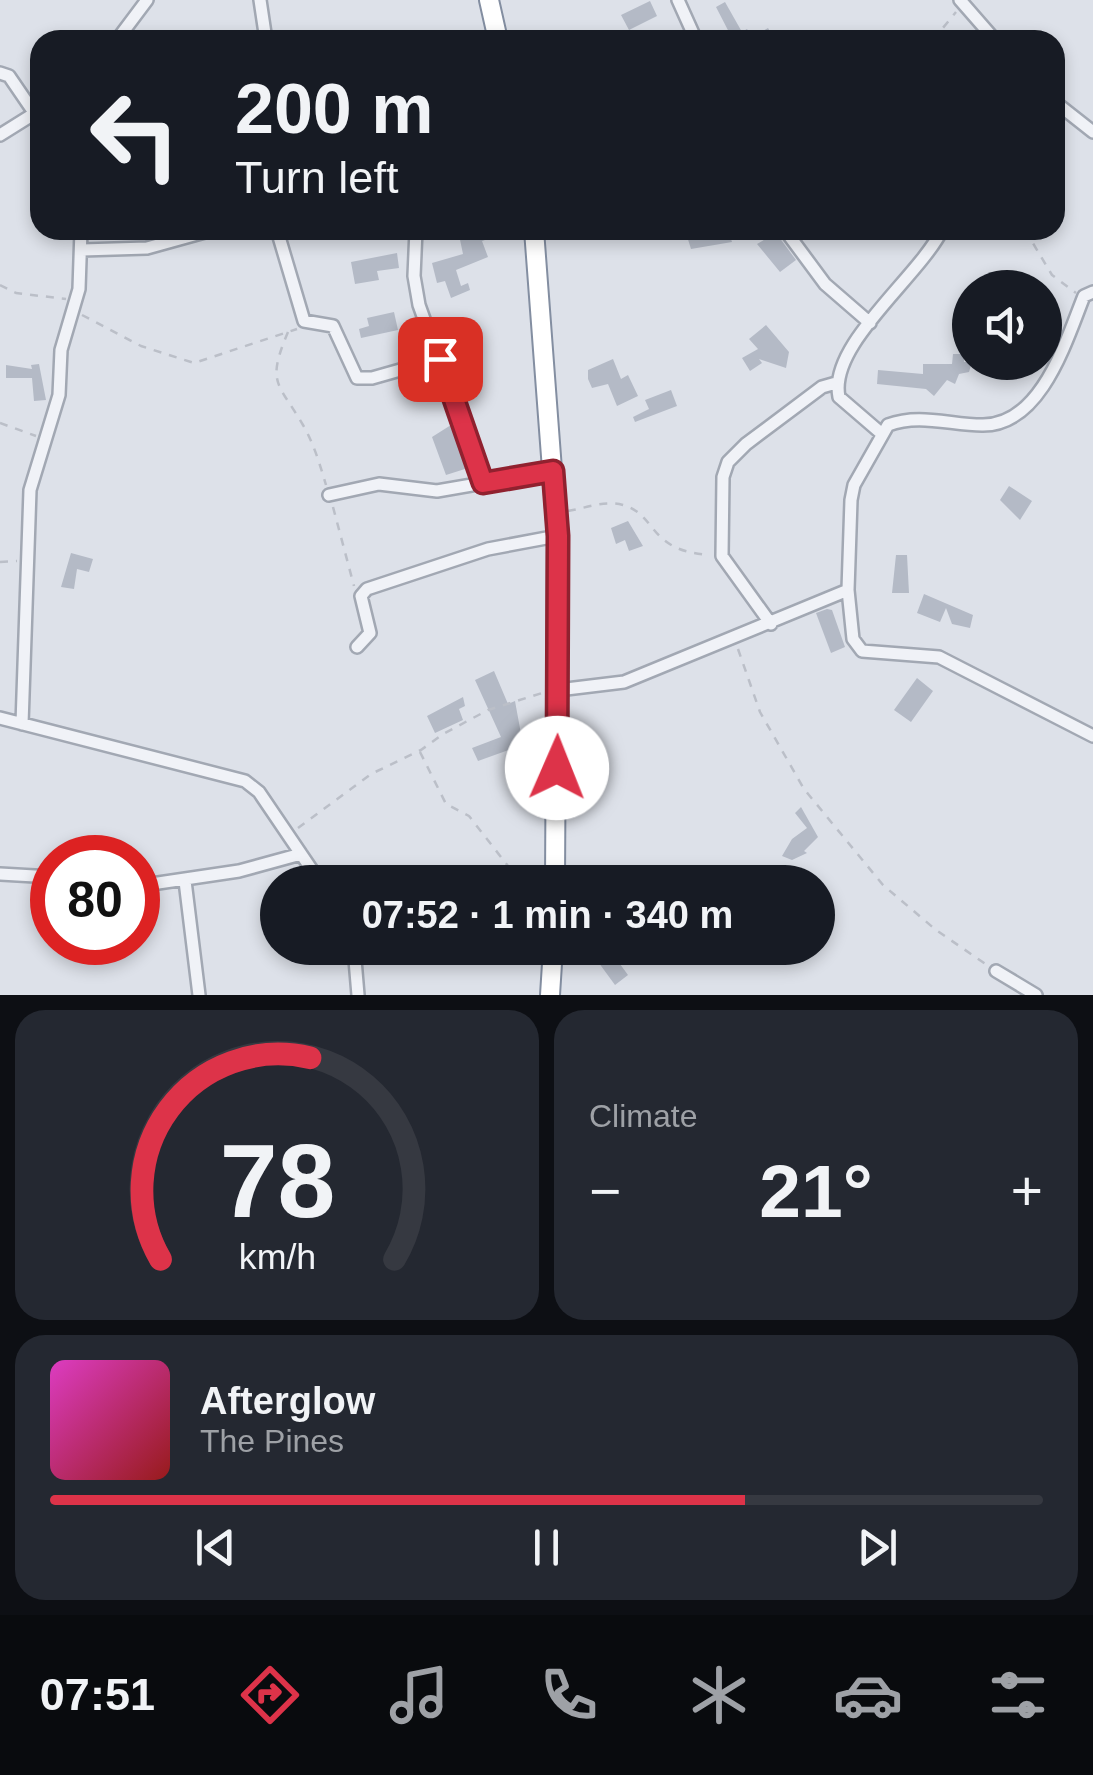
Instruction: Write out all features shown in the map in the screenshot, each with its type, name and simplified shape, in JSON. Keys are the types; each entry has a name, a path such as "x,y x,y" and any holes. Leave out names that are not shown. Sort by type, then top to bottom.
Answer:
{"highway":[{"path":"489,0 496,30"},
{"path":"535,240 558,536 556,865"},
{"path":"550,995 552,965"}],"street":[{"path":"125,30 148,0"},
{"path":"260,0 264,30"},
{"path":"678,0 692,30"},
{"path":"962,2 986,30"},
{"path":"0,74 8,76 30,103"},
{"path":"1065,110 1093,132"},
{"path":"0,135 30,116"},
{"path":"22,724 30,490 47,443 74,304 82,240"},
{"path":"82,250 147,248 176,240"},
{"path":"280,240 300,311 308,324 333,326 357,378 372,378 440,359"},
{"path":"416,240 418,305 483,483"},
{"path":"792,240 825,284 870,322"},
{"path":"882,434 848,408 836,383 848,351 920,267 936,240"},
{"path":"1088,294 1045,382 1022,410 1004,423 901,420 888,425 872,460 854,485 847,530 853,639 862,651 939,657 1093,736"},
{"path":"770,624 722,556 721,504 728,462 822,386 836,383"},
{"path":"329,495 379,484 437,491 553,471"},
{"path":"357,648 370,634 361,596 389,580 488,549 558,536"},
{"path":"558,690 624,682 848,590"},
{"path":"0,718 245,781 259,792 308,865"},
{"path":"160,884 301,854"},
{"path":"0,874 30,875"},
{"path":"185,881 199,995"},
{"path":"355,965 357,994"},
{"path":"996,971 1036,995"}],"path":[{"path":"941,30 962,2"},
{"path":"1031,240 1066,290 1088,294"},
{"path":"0,286 16,294 74,304 141,346 194,363 308,324"},
{"path":"288,332 276,361 276,384 303,425 329,495 347,569 361,596"},
{"path":"0,423 47,443"},
{"path":"556,513 620,504 678,551 722,556"},
{"path":"0,562 29,560"},
{"path":"734,638 760,712 804,789 884,885 936,930 996,971"},
{"path":"288,834 370,774 420,751 488,710 558,690"},
{"path":"420,751 446,804 469,816 507,865"}],"building":[{"path":"650,1 657,16 629,30 621,15"},
{"path":"725,2 741,30 728,30 716,7"},
{"path":"460,240 485,240 482,241 488,257 456,270 461,286 468,283 470,290 451,298 445,281 437,283 432,263 463,254"},
{"path":"688,240 732,242 691,249"},
{"path":"781,240 796,260 780,272 757,244"},
{"path":"397,253 399,268 377,271 379,280 355,284 351,262"},
{"path":"394,312 398,330 361,338 359,329 369,326 367,318"},
{"path":"766,325 789,352 786,368 759,359 762,363 750,371 742,358 758,349 749,339"},
{"path":"613,359 621,379 628,375 638,396 617,406 608,384 592,388 588,379 588,370"},
{"path":"39,364 46,400 34,401 32,378 6,378 6,365 32,369 31,365"},
{"path":"923,364 952,364 955,384 947,380 934,396 926,389 877,384 878,370 923,374"},
{"path":"671,390 677,406 635,422 633,417 649,409 645,400"},
{"path":"451,425 468,468 446,475 432,437"},
{"path":"1009,486 1032,501 1020,520 1000,500"},
{"path":"628,521 643,546 629,551 625,540 616,544 611,528"},
{"path":"71,553 93,559 89,572 77,569 74,589 61,587"},
{"path":"896,555 907,555 909,593 892,593"},
{"path":"924,594 973,615 970,628 952,624 946,608 940,622 917,613"},
{"path":"832,610 845,647 831,653 816,613"},
{"path":"494,671 508,704 515,701 523,745 478,761 472,748 501,737 475,680"},
{"path":"917,678 933,691 911,722 894,710"},
{"path":"463,697 465,706 459,709 463,720 435,733 427,716"},
{"path":"801,807 818,837 804,851 807,853 792,860 782,856 792,839 807,828 795,813"},
{"path":"600,965 621,965 628,975 615,985"}],"route":[{"path":"440,359 483,483 553,471 558,536 557,768"}]}
